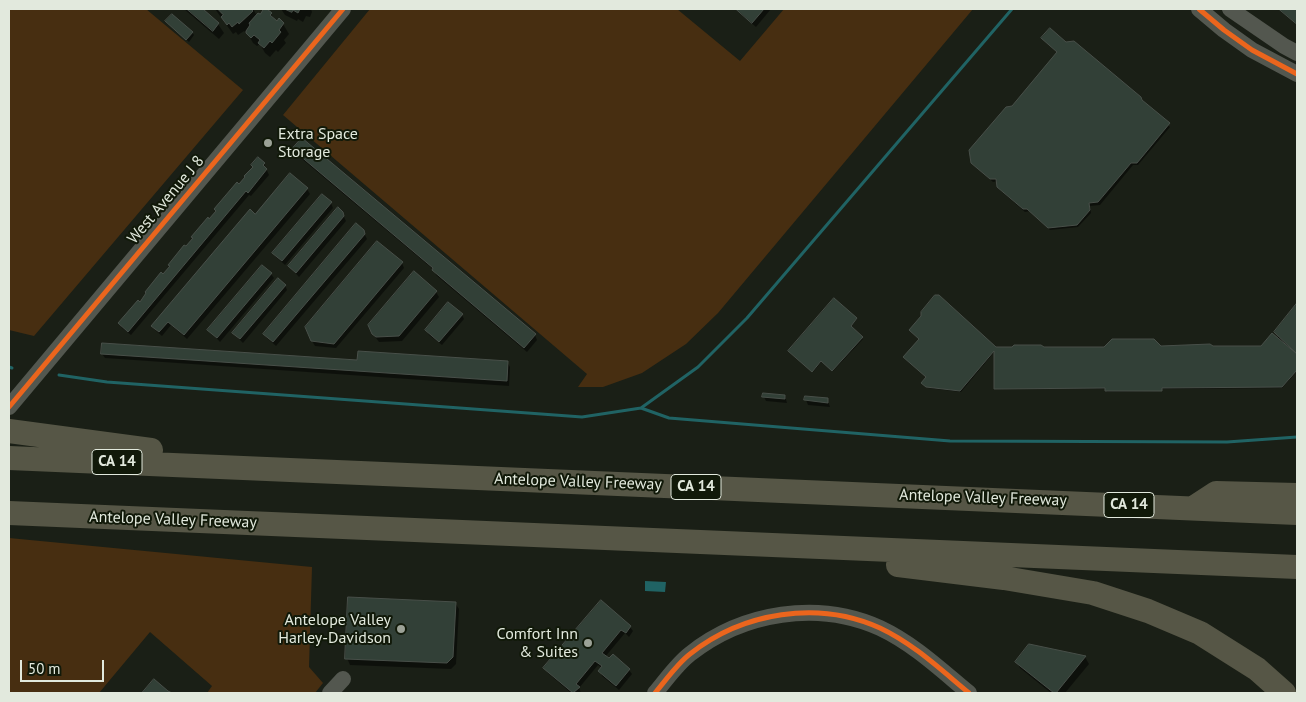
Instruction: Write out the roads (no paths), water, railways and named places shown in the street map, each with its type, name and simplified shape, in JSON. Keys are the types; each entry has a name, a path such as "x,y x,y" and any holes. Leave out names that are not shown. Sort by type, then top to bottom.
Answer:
{"highway":[{"path":"17,433 180,454 225,467"},
{"name":"Antelope Valley Freeway","path":"9,458 1297,512"},
{"path":"1193,508 1216,492 1297,495"},
{"name":"Antelope Valley Freeway","path":"9,513 1297,567"},
{"path":"762,545 842,558 1004,578 1093,593 1148,611 1200,633 1257,669 1284,693"}],"street":[{"name":"West Avenue J 8","path":"9,407 343,9"},
{"path":"1199,9 1252,50 1297,74"},
{"path":"1230,9 1297,53"},
{"path":"1252,50 1265,45 1297,63"},
{"path":"655,693 689,655 711,639 735,626 760,618 793,613 826,614 853,618 880,628 905,642 969,693"},
{"path":"330,693 343,678"}],"water":[{"path":"645,581 666,582 665,592 645,591"}],"waterway":[{"path":"59,375 107,382 582,417 641,408 698,367 747,318 1012,9"},
{"path":"641,408 669,418 950,441 1227,442 1297,437"}],"place":[{"name":"Extra Space Storage","path":"268,143"},
{"name":"Antelope Valley Harley-Davidson","path":"401,629"},
{"name":"Comfort Inn & Suites","path":"588,643"}]}
